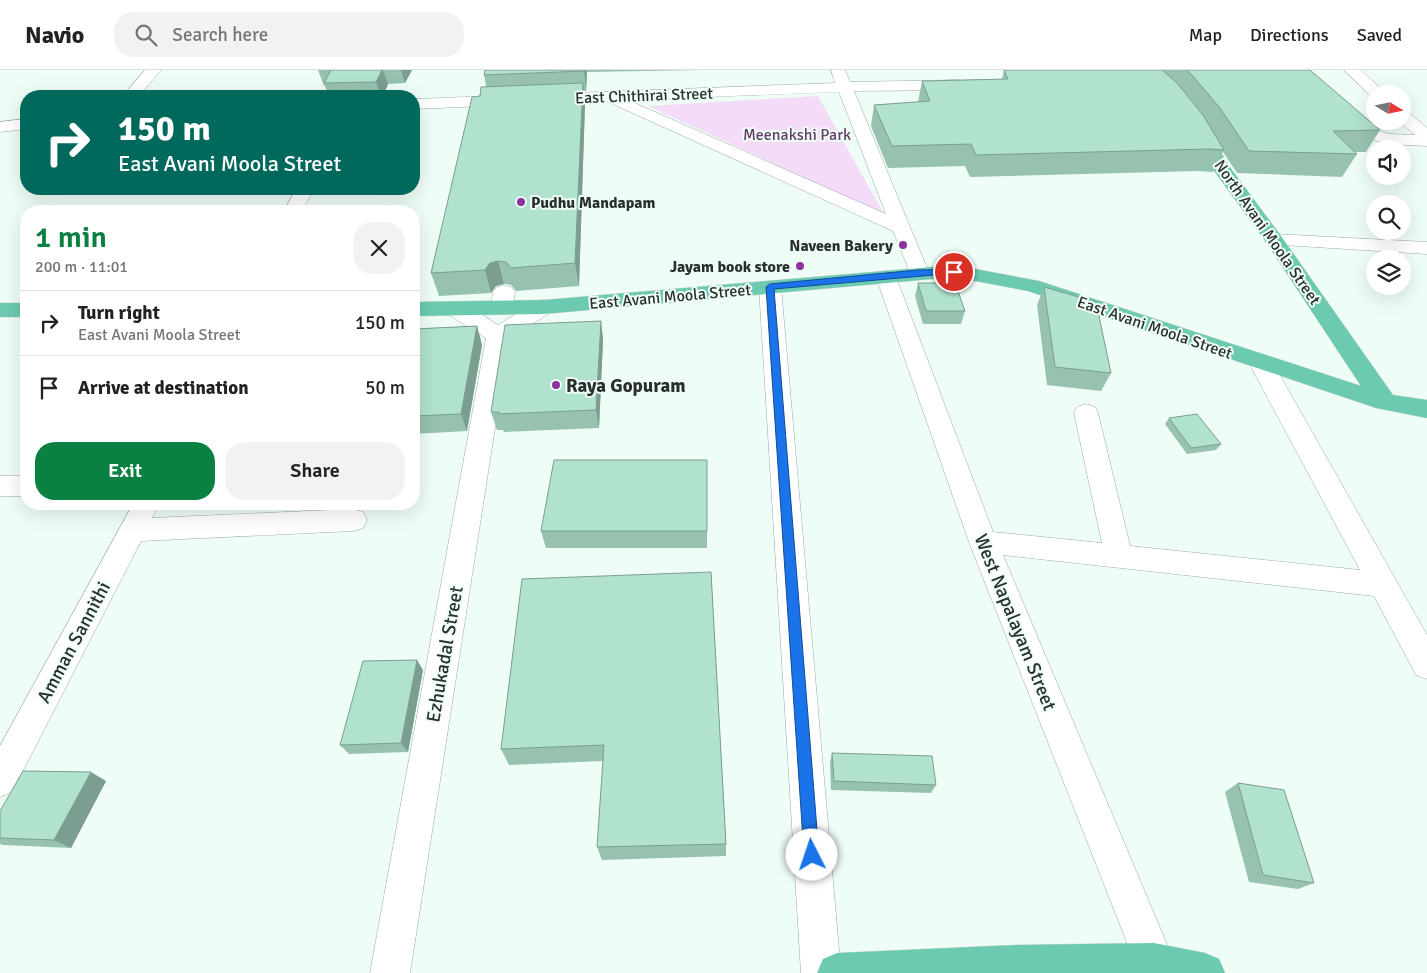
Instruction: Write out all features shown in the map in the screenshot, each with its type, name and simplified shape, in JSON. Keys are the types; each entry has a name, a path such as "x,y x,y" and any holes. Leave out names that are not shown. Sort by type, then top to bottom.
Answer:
{"main road":[{"name":"North Avani Moola Street","path":"1186,114 1202,135 1224,172 1274,240 1385,402"},
{"name":"East Avani Moola Street","path":"544,306 918,273 962,272 1032,285 1385,402 1427,409"},
{"path":"420,309 454,308"},
{"path":"0,310 20,310"},
{"path":"837,973 1156,968 1205,973"}],"street":[{"path":"136,90 153,70"},
{"path":"837,70 918,273"},
{"path":"1288,70 1352,128 1388,139 1427,139"},
{"path":"1352,70 1368,85"},
{"name":"East Chithirai Street","path":"420,104 844,87 974,84"},
{"path":"606,96 901,228"},
{"path":"529,116 531,99"},
{"path":"1411,124 1427,139"},
{"path":"0,127 20,125"},
{"path":"1274,240 1427,248"},
{"name":"West Napalayam Street","path":"886,277 983,542 1156,968"},
{"path":"770,287 820,973"},
{"path":"454,308 501,312 544,306"},
{"name":"Ezhukadal Street","path":"390,973 501,312"},
{"path":"1261,362 1385,585 1427,665"},
{"path":"1086,413 1119,558"},
{"path":"0,486 20,486"},
{"name":"Amman Sannithi","path":"0,780 143,510"},
{"path":"132,530 353,520"},
{"path":"983,542 1385,585"}],"green space":[{"name":"Meenakshi Park","path":"818,96 884,214 648,106"}],"building":[{"path":"331,70 382,70 376,82 324,83"},
{"path":"485,70 584,70 584,71 484,75"},
{"path":"1004,70 1162,70 1177,83 1203,115 1224,150 976,155 971,144 892,146 874,105 930,101 922,81 1008,79"},
{"path":"1186,70 1310,70 1366,118 1366,130 1380,130 1333,131 1357,154 1249,151 1220,108"},
{"name":"Pudhu Mandapam","path":"583,83 575,263 511,268 506,262 498,261 490,263 485,270 431,273 472,97 480,96 481,87"},
{"path":"918,283 955,283 965,311 926,311"},
{"path":"1044,287 1096,302 1111,373 1055,367"},
{"name":"Raya Gopuram","path":"601,321 596,410 499,414 499,412 491,412 505,325"},
{"path":"477,326 461,414 420,416 420,329"},
{"path":"1197,414 1221,444 1191,448 1169,418"},
{"path":"554,460 707,460 707,531 541,531"},
{"path":"711,572 726,844 597,847 604,745 501,749 522,579"},
{"path":"417,660 401,743 340,745 363,661"},
{"path":"832,753 932,756 936,785 834,781"},
{"path":"23,771 91,772 54,840 0,838 0,811"},
{"path":"1238,783 1284,790 1314,883 1263,875"}],"place":[{"name":"Pudhu Mandapam","path":"521,202"},
{"name":"Naveen Bakery","path":"903,245"},
{"name":"Jayam book store","path":"800,266"},
{"name":"Raya Gopuram","path":"556,385"}],"route":[{"path":"812,855 770,287 918,273 954,272"}]}
